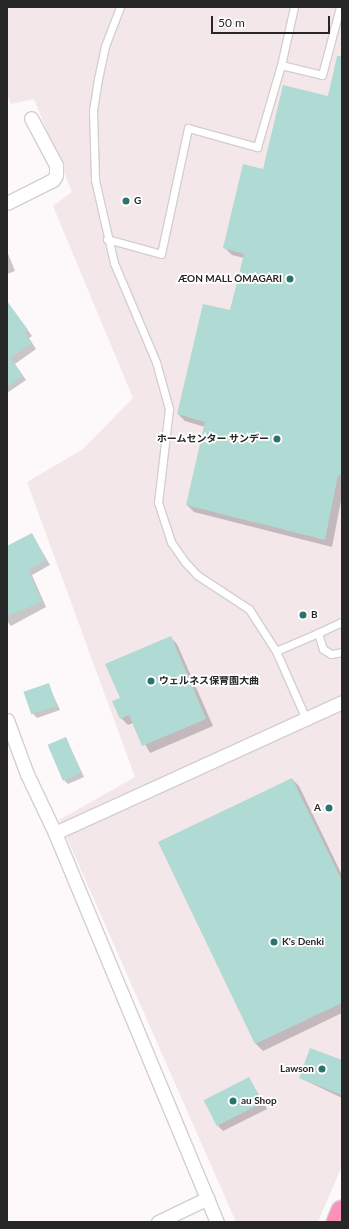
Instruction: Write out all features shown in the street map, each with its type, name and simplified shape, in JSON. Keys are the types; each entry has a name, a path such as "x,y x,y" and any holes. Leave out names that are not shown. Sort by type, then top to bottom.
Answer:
{"highway":[{"path":"338,1222 342,1212"}],"street":[{"path":"7,203 53,180 56,175 56,165 31,118"},
{"path":"55,833 342,702"},
{"path":"7,720 27,774 55,833 208,1198 216,1222"},
{"path":"158,1222 208,1198"}],"lane":[{"path":"120,7 105,46 94,112 95,180 107,239 156,362 168,409 158,502 170,542 197,575 249,609 276,651 306,718"},
{"path":"107,239 161,254 188,128 257,147 281,65 294,7"},
{"path":"281,65 322,75 340,7"},
{"path":"276,651 342,622"},
{"path":"318,633 323,649 331,654 342,652"}],"shaded area":[{"path":"7,7 342,7 342,1166 318,1222 236,1222 59,820 135,777 27,482 83,449 133,398 53,206 72,192 34,99 11,104 7,94"}],"building":[{"name":"ÆON MALL ŌMAGARI","path":"337,56 342,56 342,476 338,475 325,540 186,505 205,422 177,414 203,304 230,310 244,254 223,248 243,164 263,169 283,85 328,96"},
{"path":"7,301 28,330 24,332 32,343 10,358 23,376 7,387"},
{"path":"32,533 46,560 28,570 42,602 7,616 7,546"},
{"name":"ウェルネス保育園大曲","path":"171,636 206,719 142,746 129,715 120,719 112,701 120,698 105,664"},
{"path":"49,683 57,706 31,714 23,692"},
{"path":"66,737 81,773 63,781 48,745"},
{"name":"K's Denki","path":"292,778 342,881 342,1003 255,1044 158,842"},
{"name":"Lawson","path":"310,1048 342,1060 342,1095 299,1078"},
{"name":"au Shop","path":"249,1077 262,1103 217,1126 204,1100"}],"place":[{"name":"G","path":"126,201"},
{"name":"ÆON MALL ŌMAGARI","path":"290,279"},
{"name":"ホームセンター サンデー","path":"277,439"},
{"name":"B","path":"303,615"},
{"name":"ウェルネス保育園大曲","path":"151,681"},
{"name":"A","path":"329,808"},
{"name":"K's Denki","path":"274,942"},
{"name":"Lawson","path":"322,1069"},
{"name":"au Shop","path":"233,1101"}]}
